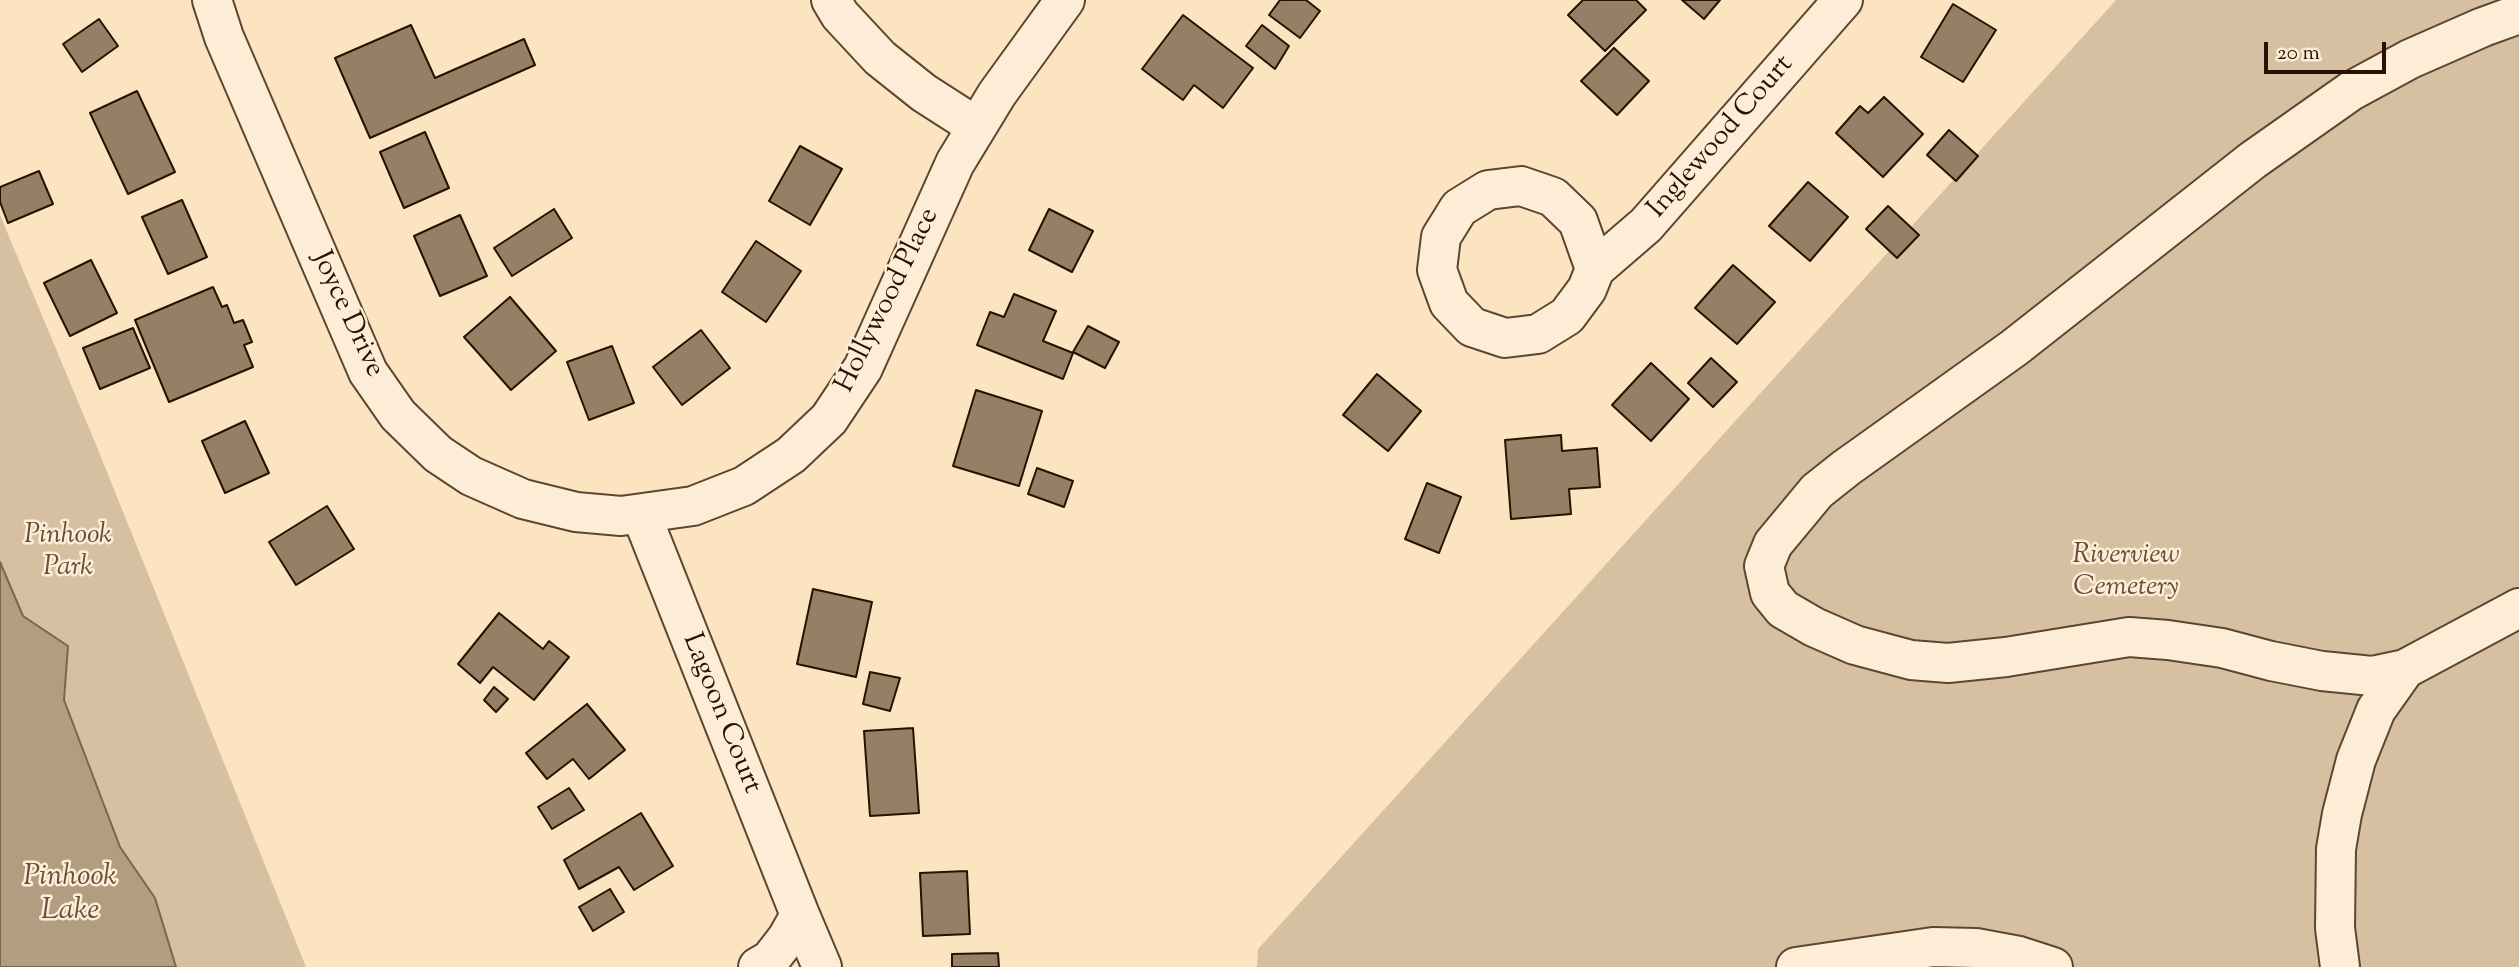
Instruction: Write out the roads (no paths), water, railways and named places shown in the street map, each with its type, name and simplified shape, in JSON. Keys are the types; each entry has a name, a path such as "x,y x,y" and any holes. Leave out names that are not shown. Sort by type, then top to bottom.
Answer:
{"street":[{"name":"Joyce Drive","path":"212,0 224,37 368,372 398,415 438,454 471,476 523,499 576,512 621,516 641,514"},
{"path":"831,0 840,15 880,58 924,93 977,127"},
{"name":"Hollywood Place","path":"641,514 693,506 744,485 791,455 829,419 863,368 955,163 998,94 1065,0"},
{"name":"Inglewood Court","path":"1595,269 1646,225 1843,0"},
{"path":"2519,14 2410,59 2351,90 2253,160 2014,348 1817,491 1773,544 1764,566 1770,593 1783,609 1814,627 1855,645 1911,660 1948,663 2006,657 2129,637 2222,648 2322,671 2372,676 2405,669 2519,608"},
{"name":"Lagoon Court","path":"641,514 822,967"},
{"path":"2340,967 2334,928 2336,849 2342,814 2356,760 2376,710 2405,669"},
{"path":"758,967 770,960 800,915"},
{"path":"1796,967 1933,947 1976,948 2020,956 2053,967"}],"water":[{"name":"Pinhook Lake","path":"0,562 23,616 68,646 64,700 120,847 155,898 176,967 0,967"}],"park label":[{"name":"Pinhook Park","path":"68,553"},
{"name":"Riverview Cemetery","path":"2126,573"}]}
